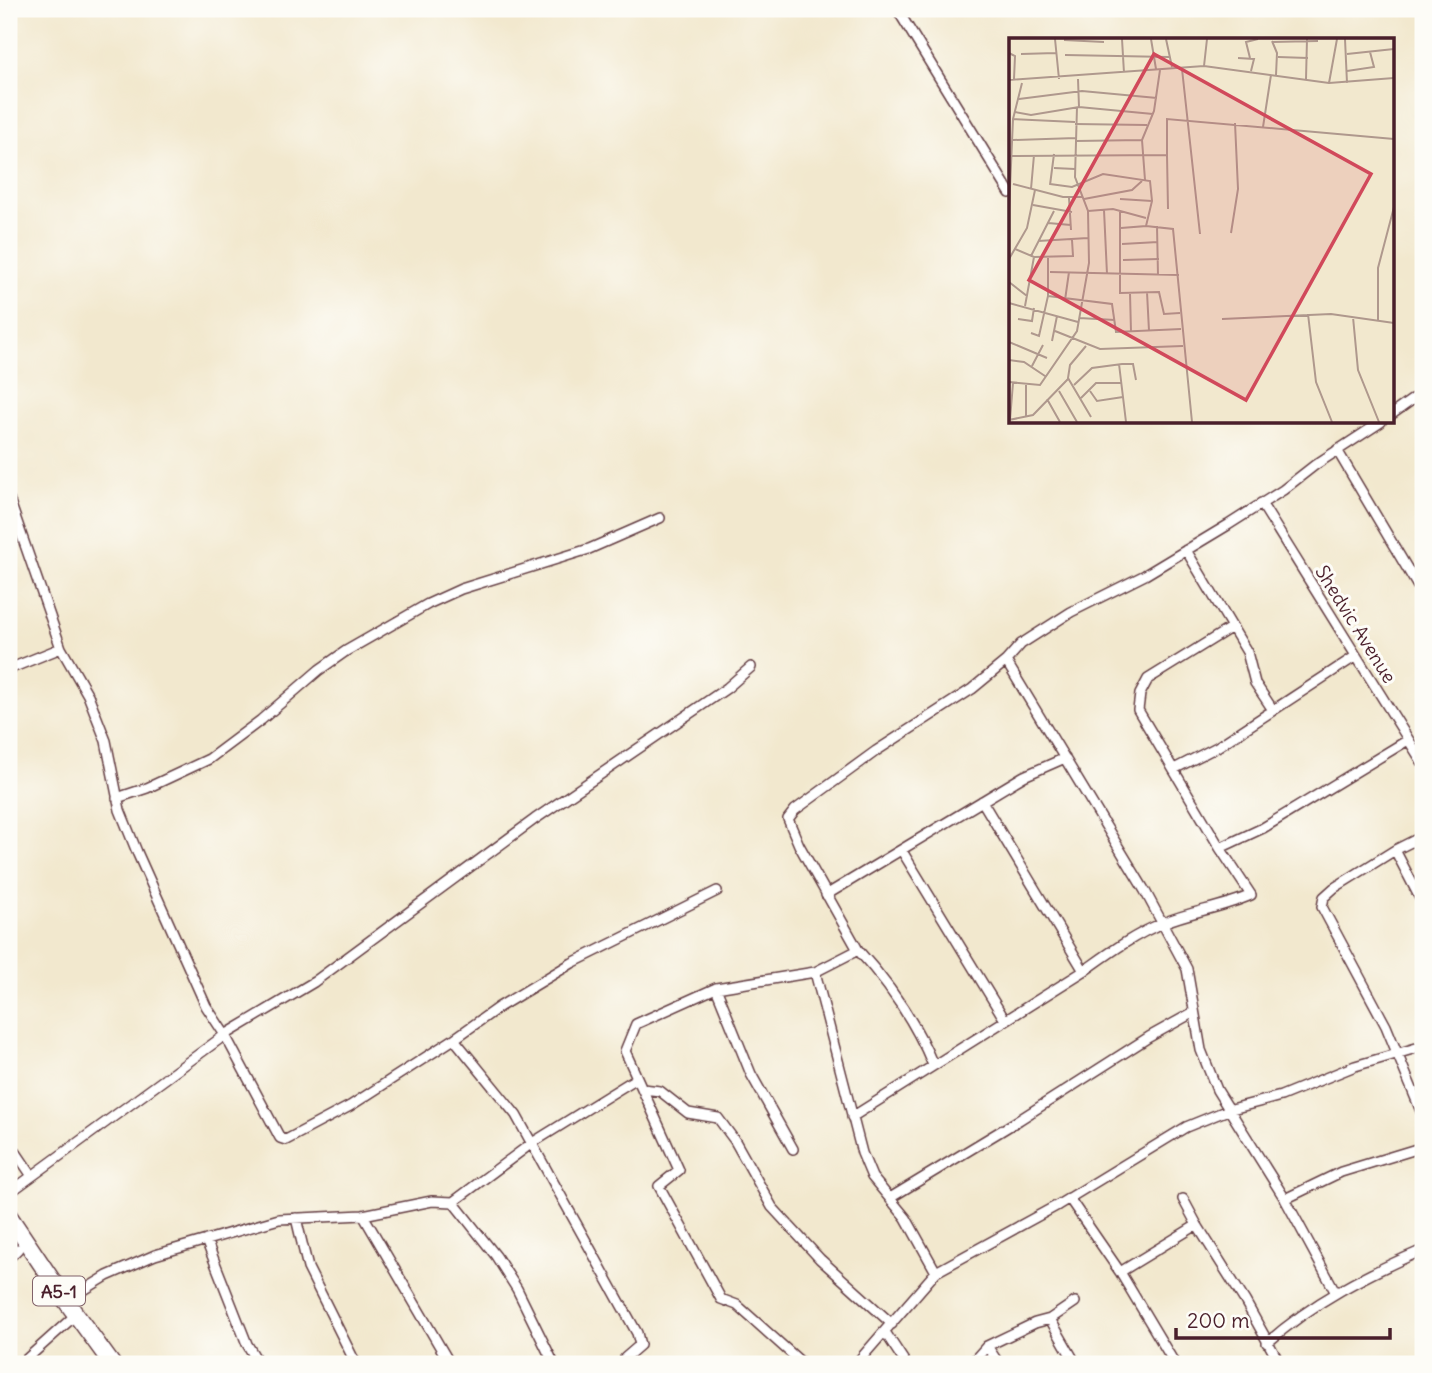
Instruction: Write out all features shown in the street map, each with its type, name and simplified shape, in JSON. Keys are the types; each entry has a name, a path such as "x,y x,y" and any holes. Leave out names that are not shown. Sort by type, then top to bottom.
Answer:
{"highway":[{"name":"A5-1","path":"9,1216 112,1364"},
{"name":"A5-1","path":"12,1248 70,1320 101,1364"}],"street":[{"path":"897,9 1009,191"},
{"path":"1394,413 1423,392"},
{"path":"933,1065 924,1041 876,970 858,950 799,845 788,819 795,810 837,779 972,689 1006,661 1021,643 1071,612 1145,575 1186,550 1283,490 1378,424"},
{"path":"1337,450 1423,594"},
{"path":"9,499 61,648 88,695 106,741 117,798 137,852 206,1006 225,1035 280,1138 286,1140 350,1106 499,1007 572,963 717,891"},
{"name":"Shedvic Avenue","path":"1261,503 1423,763"},
{"path":"117,798 147,788 209,759 261,720 318,670 358,643 428,604 461,589 589,549 660,518"},
{"path":"1186,550 1247,652 1255,683 1273,710"},
{"path":"852,1117 1111,952 1163,923 1227,906 1251,895 1138,710 1140,694 1148,679 1232,627"},
{"path":"9,669 61,648"},
{"path":"1174,769 1217,747 1356,656"},
{"path":"1006,661 1163,923 1187,969 1201,1050 1217,1090 1285,1199 1336,1293"},
{"path":"9,1193 225,1035 314,982 535,819 727,688 751,667"},
{"path":"1220,848 1263,828 1408,740"},
{"path":"826,895 1024,776 1065,758"},
{"path":"982,801 1084,971"},
{"path":"1423,836 1334,888 1324,897 1322,906 1386,1026 1423,1116"},
{"path":"1395,850 1423,904"},
{"path":"902,851 1005,1020"},
{"path":"803,1364 737,1304 721,1299 659,1186 679,1170 625,1051 636,1024 716,988 815,972 858,950"},
{"path":"815,972 862,1153 872,1177 906,1218 936,1272"},
{"path":"716,988 751,1074 793,1149"},
{"path":"890,1198 1149,1037 1194,1012"},
{"path":"454,1039 516,1115 637,1333 640,1345 625,1358 623,1364"},
{"path":"856,1364 936,1272 1069,1198 1186,1127 1228,1110 1281,1097 1355,1066 1423,1046"},
{"path":"66,1301 107,1276 155,1255 279,1219 363,1215 432,1201 453,1202 533,1143 636,1078"},
{"path":"643,1089 660,1091 688,1113 718,1118 735,1141 772,1208 820,1259 892,1324"},
{"path":"9,1142 32,1176"},
{"path":"1285,1199 1341,1172 1423,1147"},
{"path":"1069,1198 1120,1272 1175,1364"},
{"path":"1183,1199 1280,1364"},
{"path":"453,1202 496,1256 517,1289 554,1364"},
{"path":"363,1215 450,1364"},
{"path":"296,1218 308,1269 356,1364"},
{"path":"1120,1272 1197,1225"},
{"path":"205,1240 247,1344 259,1364"},
{"path":"1267,1343 1288,1325 1336,1293 1423,1250"},
{"path":"971,1364 988,1346 1035,1323 1050,1319 1075,1302"},
{"path":"1050,1319 1076,1364"},
{"path":"21,1364 70,1320"},
{"path":"885,1332 906,1364"},
{"path":"988,1346 999,1364"}]}
